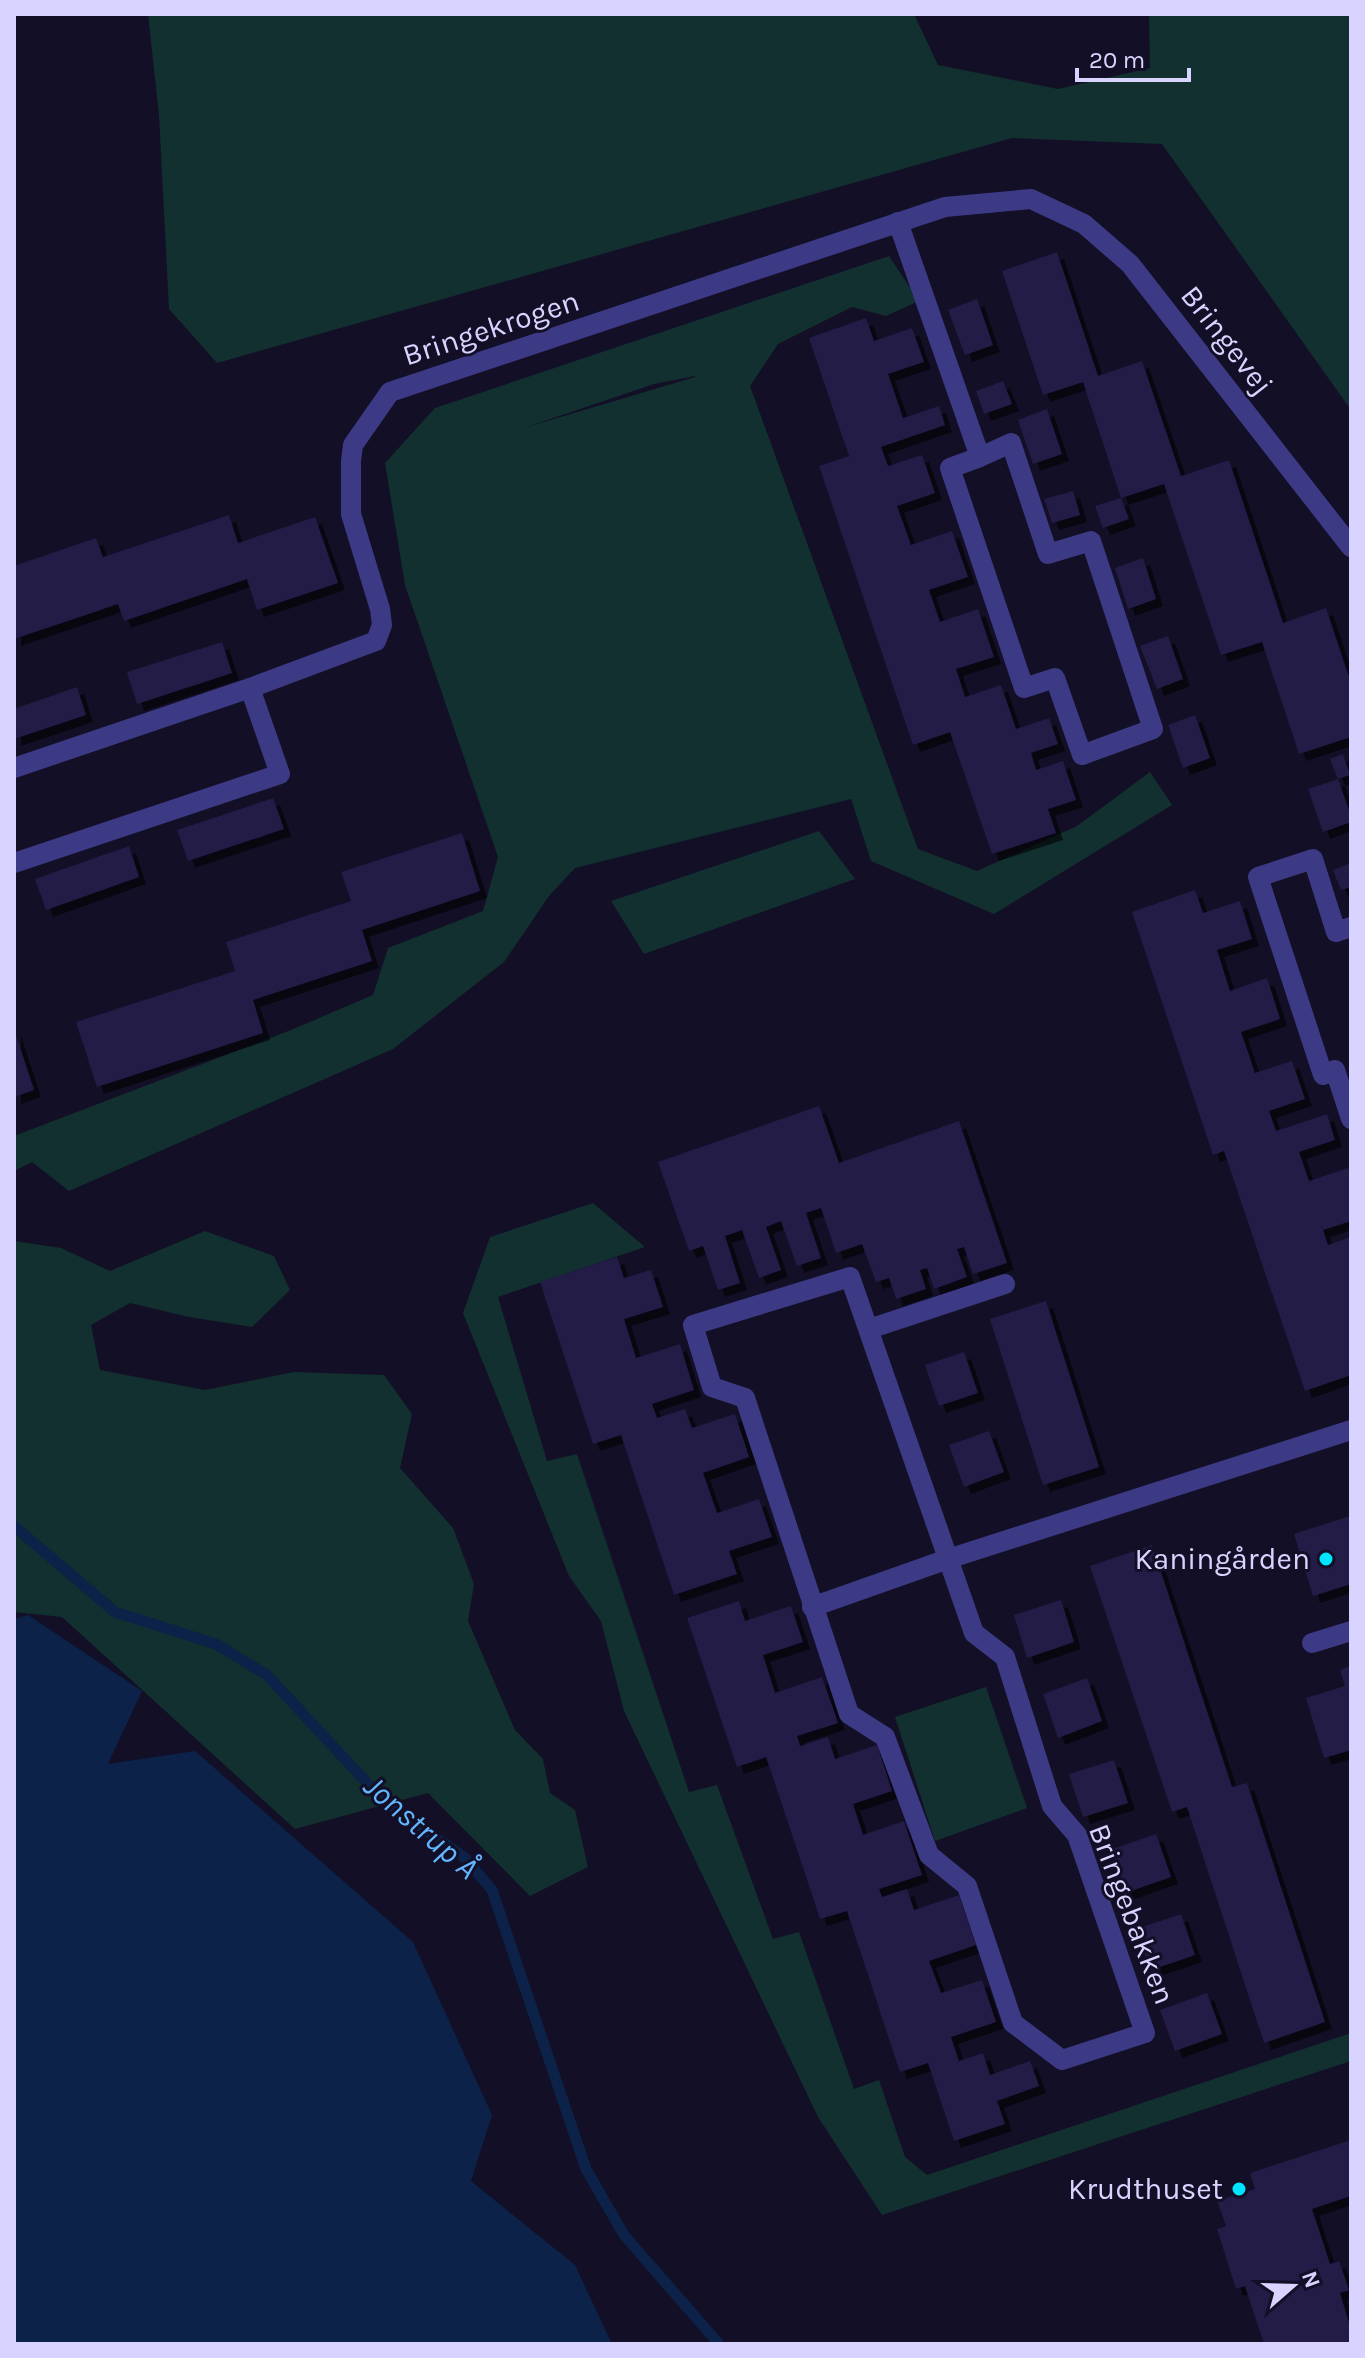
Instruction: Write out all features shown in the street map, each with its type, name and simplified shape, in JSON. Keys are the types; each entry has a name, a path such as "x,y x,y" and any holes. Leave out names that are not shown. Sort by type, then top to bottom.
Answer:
{"street":[{"name":"Bringekrogen","path":"14,768 250,688 376,641 382,625 380,609 351,514 351,461 353,445 390,392 945,207 1031,199"},
{"name":"Bringevej","path":"1031,199 1084,224 1130,264 1351,547"},
{"path":"898,222 980,457"},
{"path":"1011,443 1048,554 1091,541 1153,729 1082,755 1055,678 1024,688 950,468 980,457 1011,443"},
{"path":"14,863 280,774 250,688"},
{"path":"1351,927 1336,932 1313,859 1258,877 1323,1075 1335,1070 1351,1119"},
{"name":"Bringebakken","path":"850,1277 869,1329 974,1633 1005,1657 1052,1806 1077,1835 1145,2033 1062,2060 1013,2023 967,1886 929,1855 885,1737 849,1714 745,1398 712,1387 693,1325 850,1277"},
{"path":"869,1329 1005,1284"},
{"path":"812,1607 948,1559 1351,1430"},
{"path":"1312,1643 1351,1631"}],"green space":[{"path":"148,14 914,14 938,65 1058,89 1150,68 1149,14 1351,14 1351,410 1162,144 1012,138 217,363 169,309 159,115"},
{"path":"889,256 919,301 886,316 852,307 778,344 750,386 918,849 977,871 1077,826 1150,772 1172,805 994,914 871,861 851,799 575,868 549,896 504,962 393,1049 69,1191 32,1162 14,1171 14,1136 291,1030 373,995 388,948 483,911 498,857 405,585 385,463 435,408","holes":["695,377 527,427 654,384"]},
{"path":"819,831 855,879 644,954 611,901"},
{"path":"593,1203 645,1247 498,1297 547,1461 577,1454 689,1792 717,1785 773,1939 799,1932 854,2089 879,2080 905,2157 927,2175 1351,2033 1351,2061 882,2215 818,2117 624,1711 601,1621 569,1576 463,1313 490,1237"},
{"path":"205,1231 274,1256 290,1290 252,1327 130,1303 91,1325 100,1370 205,1390 294,1372 384,1375 412,1414 400,1468 453,1528 474,1584 468,1621 515,1730 543,1759 550,1793 575,1810 588,1867 530,1896 428,1793 295,1829 62,1617 14,1612 14,1241 61,1248 110,1271"},
{"path":"986,1687 1027,1808 935,1841 895,1717"}],"water":[{"path":"28,1615 142,1691 108,1764 195,1751 413,1942 492,2115 471,2181 575,2265 612,2344 14,2344 14,1619"}],"building":[{"path":"1057,252 1098,376 1142,361 1181,476 1229,460 1283,623 1326,608 1351,683 1351,737 1299,754 1262,642 1221,655 1164,484 1121,498 1083,382 1043,395 1002,271"},
{"path":"977,299 993,345 965,355 948,310"},
{"path":"866,318 874,341 912,328 924,362 888,374 903,418 939,406 945,425 881,447 888,466 922,455 935,493 897,506 911,545 952,531 968,577 929,590 940,622 978,609 994,657 956,669 965,697 1001,685 1016,729 1049,718 1058,744 1031,753 1036,770 1063,761 1076,800 1048,809 1056,833 992,854 950,732 913,745 819,466 849,456 809,338"},
{"path":"1003,381 1012,404 984,414 976,391"},
{"path":"1047,409 1062,454 1033,464 1018,420"},
{"path":"1073,491 1080,515 1052,523 1044,499"},
{"path":"1121,498 1129,519 1103,528 1095,506"},
{"path":"229,515 238,543 315,517 338,583 257,610 247,579 124,621 118,604 14,639 14,566 96,538 103,557"},
{"path":"1143,558 1156,599 1128,609 1115,568"},
{"path":"1168,636 1183,679 1157,689 1140,646"},
{"path":"222,642 232,673 137,704 127,672"},
{"path":"77,687 86,715 14,739 14,709"},
{"path":"1195,715 1210,758 1183,768 1168,725"},
{"path":"1343,754 1350,775 1338,779 1330,759"},
{"path":"1338,779 1351,822 1323,832 1308,789"},
{"path":"273,798 284,829 188,861 177,830"},
{"path":"462,833 480,891 362,930 372,961 253,1000 263,1033 97,1087 76,1022 235,971 226,942 351,901 341,872"},
{"path":"129,846 139,877 46,910 35,879"},
{"path":"1351,863 1351,887 1341,890 1333,870"},
{"path":"1195,890 1203,913 1240,901 1252,939 1217,950 1230,991 1267,978 1280,1019 1241,1032 1255,1073 1292,1061 1305,1099 1269,1111 1276,1131 1327,1114 1335,1140 1299,1152 1309,1181 1348,1168 1351,1176 1351,1221 1323,1230 1328,1245 1351,1237 1351,1375 1305,1391 1224,1151 1213,1155 1132,912"},
{"path":"14,1029 34,1090 14,1097"},
{"path":"819,1106 839,1163 959,1121 1007,1263 973,1274 964,1247 957,1249 967,1277 934,1289 927,1268 920,1270 926,1289 896,1299 889,1278 876,1282 862,1244 836,1253 821,1208 806,1213 821,1258 797,1266 781,1221 766,1227 781,1270 759,1278 742,1230 725,1236 740,1283 718,1290 703,1246 689,1251 658,1162"},
{"path":"617,1257 624,1278 651,1270 663,1307 624,1319 636,1358 680,1344 694,1390 652,1404 657,1418 685,1409 692,1428 735,1414 749,1457 703,1473 717,1513 759,1499 772,1537 729,1551 737,1574 674,1595 621,1435 593,1444 540,1282"},
{"path":"1046,1301 1099,1467 1043,1485 990,1319"},
{"path":"964,1352 978,1393 939,1406 925,1365"},
{"path":"989,1431 1004,1472 964,1487 949,1445"},
{"name":"Kaningården","path":"1350,1516 1351,1584 1313,1596 1294,1534"},
{"path":"1152,1545 1232,1787 1247,1783 1325,2022 1264,2043 1187,1807 1172,1812 1090,1566"},
{"path":"1061,1600 1074,1642 1027,1658 1014,1615"},
{"path":"739,1601 745,1621 791,1606 803,1642 763,1655 775,1693 822,1677 838,1723 797,1736 800,1746 828,1737 835,1759 877,1745 892,1791 853,1804 863,1835 904,1821 922,1875 879,1889 882,1897 907,1889 914,1910 959,1895 976,1945 929,1961 941,1993 982,1980 996,2022 951,2037 959,2061 983,2053 990,2075 1030,2061 1039,2086 997,2101 1005,2124 954,2141 928,2063 900,2072 847,1911 820,1919 766,1757 737,1767 687,1618"},
{"path":"1351,1666 1351,1750 1324,1758 1306,1698 1345,1686 1340,1670"},
{"path":"1087,1678 1102,1721 1058,1738 1043,1694"},
{"path":"1114,1760 1128,1803 1083,1817 1069,1774"},
{"path":"1156,1834 1171,1877 1125,1893 1110,1850"},
{"path":"1181,1914 1195,1955 1151,1970 1136,1929"},
{"path":"1207,1993 1222,2034 1175,2051 1160,2010"},
{"path":"1351,2140 1351,2196 1312,2209 1330,2264 1339,2261 1349,2290 1340,2293 1351,2322 1351,2344 1264,2344 1245,2286 1236,2289 1217,2229 1226,2226 1217,2201 1255,2189 1250,2173"}],"waterway":[{"name":"Jonstrup Å","path":"14,1526 115,1612 216,1644 267,1675 381,1798 465,1858 492,1890 586,2169 624,2235 719,2344"}],"place":[{"name":"Kaningården","path":"1326,1559"},
{"name":"Krudthuset","path":"1239,2189"}]}
